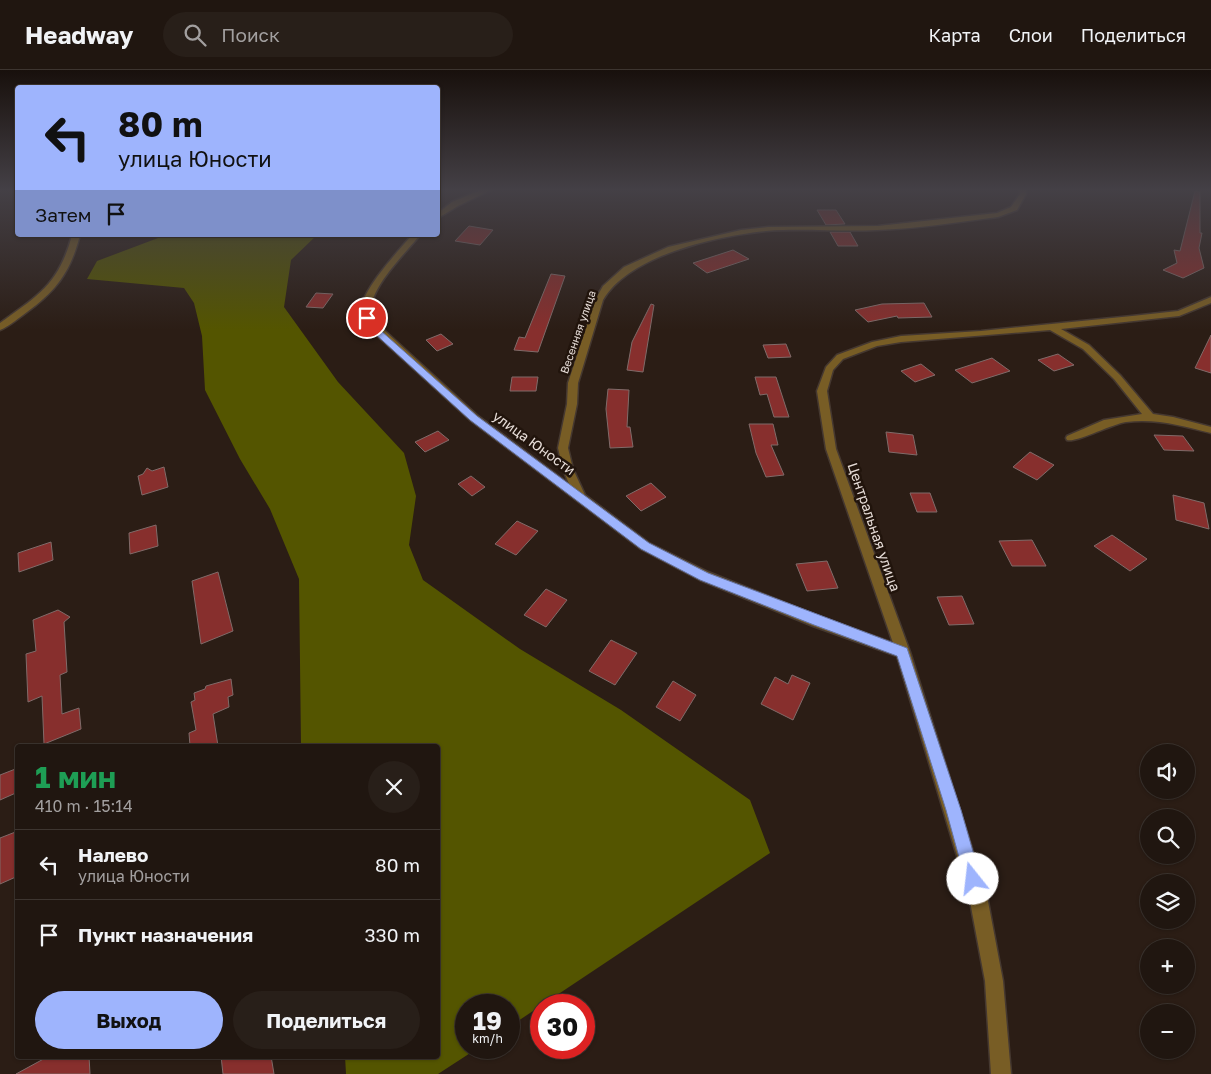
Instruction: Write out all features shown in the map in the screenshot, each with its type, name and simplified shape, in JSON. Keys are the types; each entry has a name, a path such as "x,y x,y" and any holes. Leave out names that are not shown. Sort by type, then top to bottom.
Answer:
{"street":[{"name":"Весенняя улица","path":"580,495 568,469 563,448 572,404 573,382 599,300 606,288 627,269 672,249 725,236"},
{"path":"0,327 49,291 60,279 75,237"},
{"name":"улица Юности","path":"414,237 379,281 365,309 367,318 376,330 474,418 580,495 607,519 645,546 704,576 818,622 902,652"},
{"name":"Центральная улица","path":"1001,1074 994,981 978,896 953,810 902,652 831,449 822,391 829,369 840,358 857,350 901,339 981,334 1179,313 1211,300"},
{"path":"1051,327 1086,347 1117,376 1149,416"},
{"path":"1071,438 1112,420 1149,416 1176,419 1211,430"}],"shaded area":[{"path":"161,237 315,237 291,260 284,307 338,382 404,453 416,496 409,545 423,580 520,649 621,710 750,800 770,853 558,994 530,994 530,1013 520,1020 520,994 455,994 455,1059 461,1059 438,1074 346,1074 345,1059 440,1059 440,744 301,744 299,579 270,509 240,459 205,390 202,336 194,303 184,288 87,279 97,261"}],"building":[{"path":"460,236 488,236 480,245 455,241"},
{"path":"832,236 852,236 858,246 838,246"},
{"path":"1184,236 1201,236 1199,248 1204,268 1183,278 1163,270 1177,263 1174,250 1180,251"},
{"path":"733,250 749,259 707,273 693,263"},
{"path":"551,274 565,276 538,352 514,350 519,337 525,338"},
{"path":"316,293 333,294 323,308 306,307"},
{"path":"924,303 932,317 898,318 897,316 868,322 855,310 882,304"},
{"path":"651,304 654,305 643,372 627,370 632,342"},
{"path":"441,334 453,344 437,351 426,340"},
{"path":"1211,335 1211,373 1195,368"},
{"path":"786,344 791,357 768,358 763,345"},
{"path":"1058,354 1074,365 1054,371 1038,360"},
{"path":"992,358 1010,371 972,383 955,370"},
{"path":"921,364 935,375 915,382 901,371"},
{"path":"512,377 538,377 536,391 510,391"},
{"path":"755,377 776,377 789,417 774,417 767,394 760,395"},
{"path":"608,389 629,390 627,427 630,427 633,447 610,448 606,409"},
{"path":"749,424 773,424 778,445 771,445 784,475 766,477 756,453"},
{"path":"438,431 449,440 425,452 415,442"},
{"path":"886,432 913,435 917,455 889,452"},
{"path":"1154,435 1183,436 1194,451 1164,450"},
{"path":"1030,452 1054,465 1037,480 1013,467"},
{"path":"164,467 168,487 142,495 138,476 143,474 147,468 152,471"},
{"path":"471,476 485,487 472,496 458,484"},
{"path":"651,483 666,497 641,511 626,496"},
{"path":"910,493 930,493 937,512 917,512"},
{"path":"1173,495 1204,503 1209,529 1176,520"},
{"path":"517,521 538,531 516,555 495,544"},
{"path":"156,525 158,546 130,554 129,533"},
{"path":"1112,535 1147,559 1130,571 1094,546"},
{"path":"1032,540 1046,566 1012,566 999,541"},
{"path":"51,542 53,560 19,572 18,553"},
{"path":"827,561 838,588 807,591 796,564"},
{"path":"218,572 233,631 201,644 192,581"},
{"path":"546,589 567,600 546,627 524,615"},
{"path":"962,596 974,624 949,625 937,597"},
{"path":"58,610 70,617 64,622 67,672 60,675 62,714 79,708 81,729 44,744 42,696 28,702 26,654 36,651 33,620"},
{"path":"611,640 637,653 615,685 589,671"},
{"path":"792,675 810,683 793,720 761,704 775,677 788,684"},
{"path":"231,679 233,695 228,697 229,707 213,714 218,744 190,744 189,733 196,730 191,702 195,700 194,693 205,689 206,686"},
{"path":"673,681 696,695 680,721 656,707"},
{"path":"15,769 15,793 0,800 0,775"},
{"path":"15,832 15,877 0,884 0,838"},
{"path":"44,1059 89,1059 90,1074 16,1074"},
{"path":"221,1059 272,1059 274,1074 223,1074"}],"route":[{"path":"367,318 376,330 413,365 474,418 580,495 607,519 645,546 704,576 818,622 902,652 953,810 973,879"}]}
